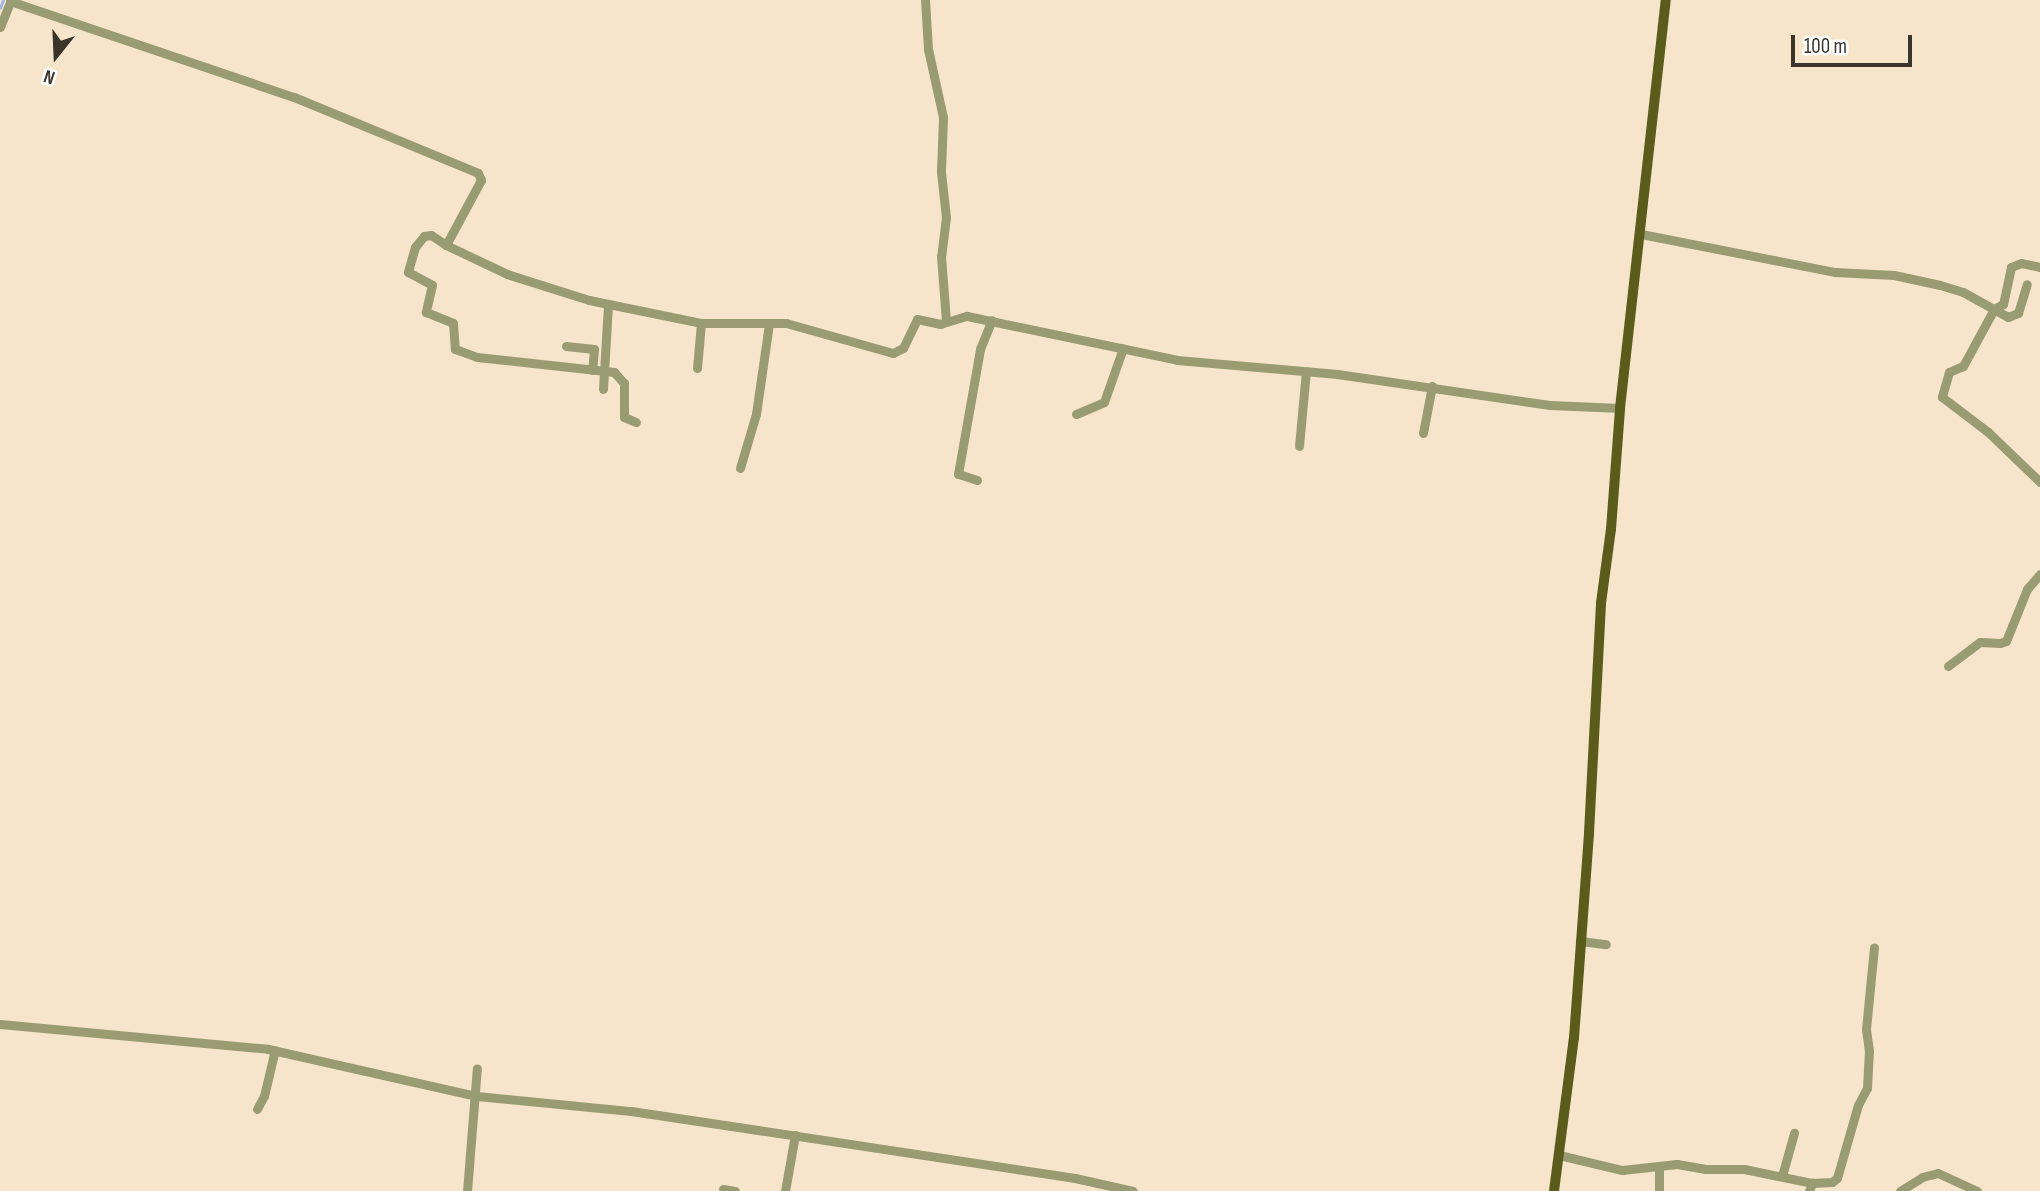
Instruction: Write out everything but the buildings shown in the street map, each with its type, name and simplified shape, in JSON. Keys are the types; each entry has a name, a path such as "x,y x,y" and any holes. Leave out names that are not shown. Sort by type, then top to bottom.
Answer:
{"main road":[{"path":"1554,1191 1574,1038 1589,833 1599,628 1611,529 1620,408 1666,0"}],"street":[{"path":"0,27 11,0 294,97 478,173 481,180 446,245"},
{"path":"925,0 928,49 943,117 941,172 946,217 941,256 946,321"},
{"path":"1641,234 1835,272 1894,275 1927,282 1963,292 2008,317 2015,317 2027,284"},
{"path":"636,422 624,417 622,377 598,370 477,357 455,349 453,323 426,312 432,285 410,275 407,270 415,247 424,236 431,236 507,274 608,304 701,323 789,323 895,353 903,348 917,319 940,324 967,316 1177,359 1432,386 1538,404 1620,408"},
{"path":"2040,267 2021,263 2013,265 2005,300 2000,307 1994,309 1963,366 1948,373 1942,397 1988,432 2040,482"},
{"path":"598,370 608,304"},
{"path":"977,480 958,474 980,349 992,320"},
{"path":"696,368 701,323"},
{"path":"740,468 756,414 769,324"},
{"path":"566,346 594,349 603,389"},
{"path":"1076,414 1104,402 1123,348"},
{"path":"1299,446 1306,371"},
{"path":"1423,433 1432,386"},
{"path":"1948,666 1980,642 2006,641 2027,589 2040,574"},
{"path":"1580,941 1606,944"},
{"path":"1559,1155 1622,1170 1677,1164 1706,1169 1744,1169 1782,1177 1811,1187 1832,1182 1837,1178 1858,1105 1867,1088 1869,1051 1866,1029 1874,947"},
{"path":"0,1024 275,1050 477,1090 1075,1178 1133,1191"},
{"path":"257,1109 264,1097 275,1050"},
{"path":"467,1191 477,1068"},
{"path":"1782,1177 1794,1133"},
{"path":"785,1191 795,1135"},
{"path":"1659,1166 1659,1191"},
{"path":"1900,1191 1922,1177 1938,1173 1977,1191"},
{"path":"723,1189 735,1191"}],"waterway":[{"path":"0,8 3,0"}]}
